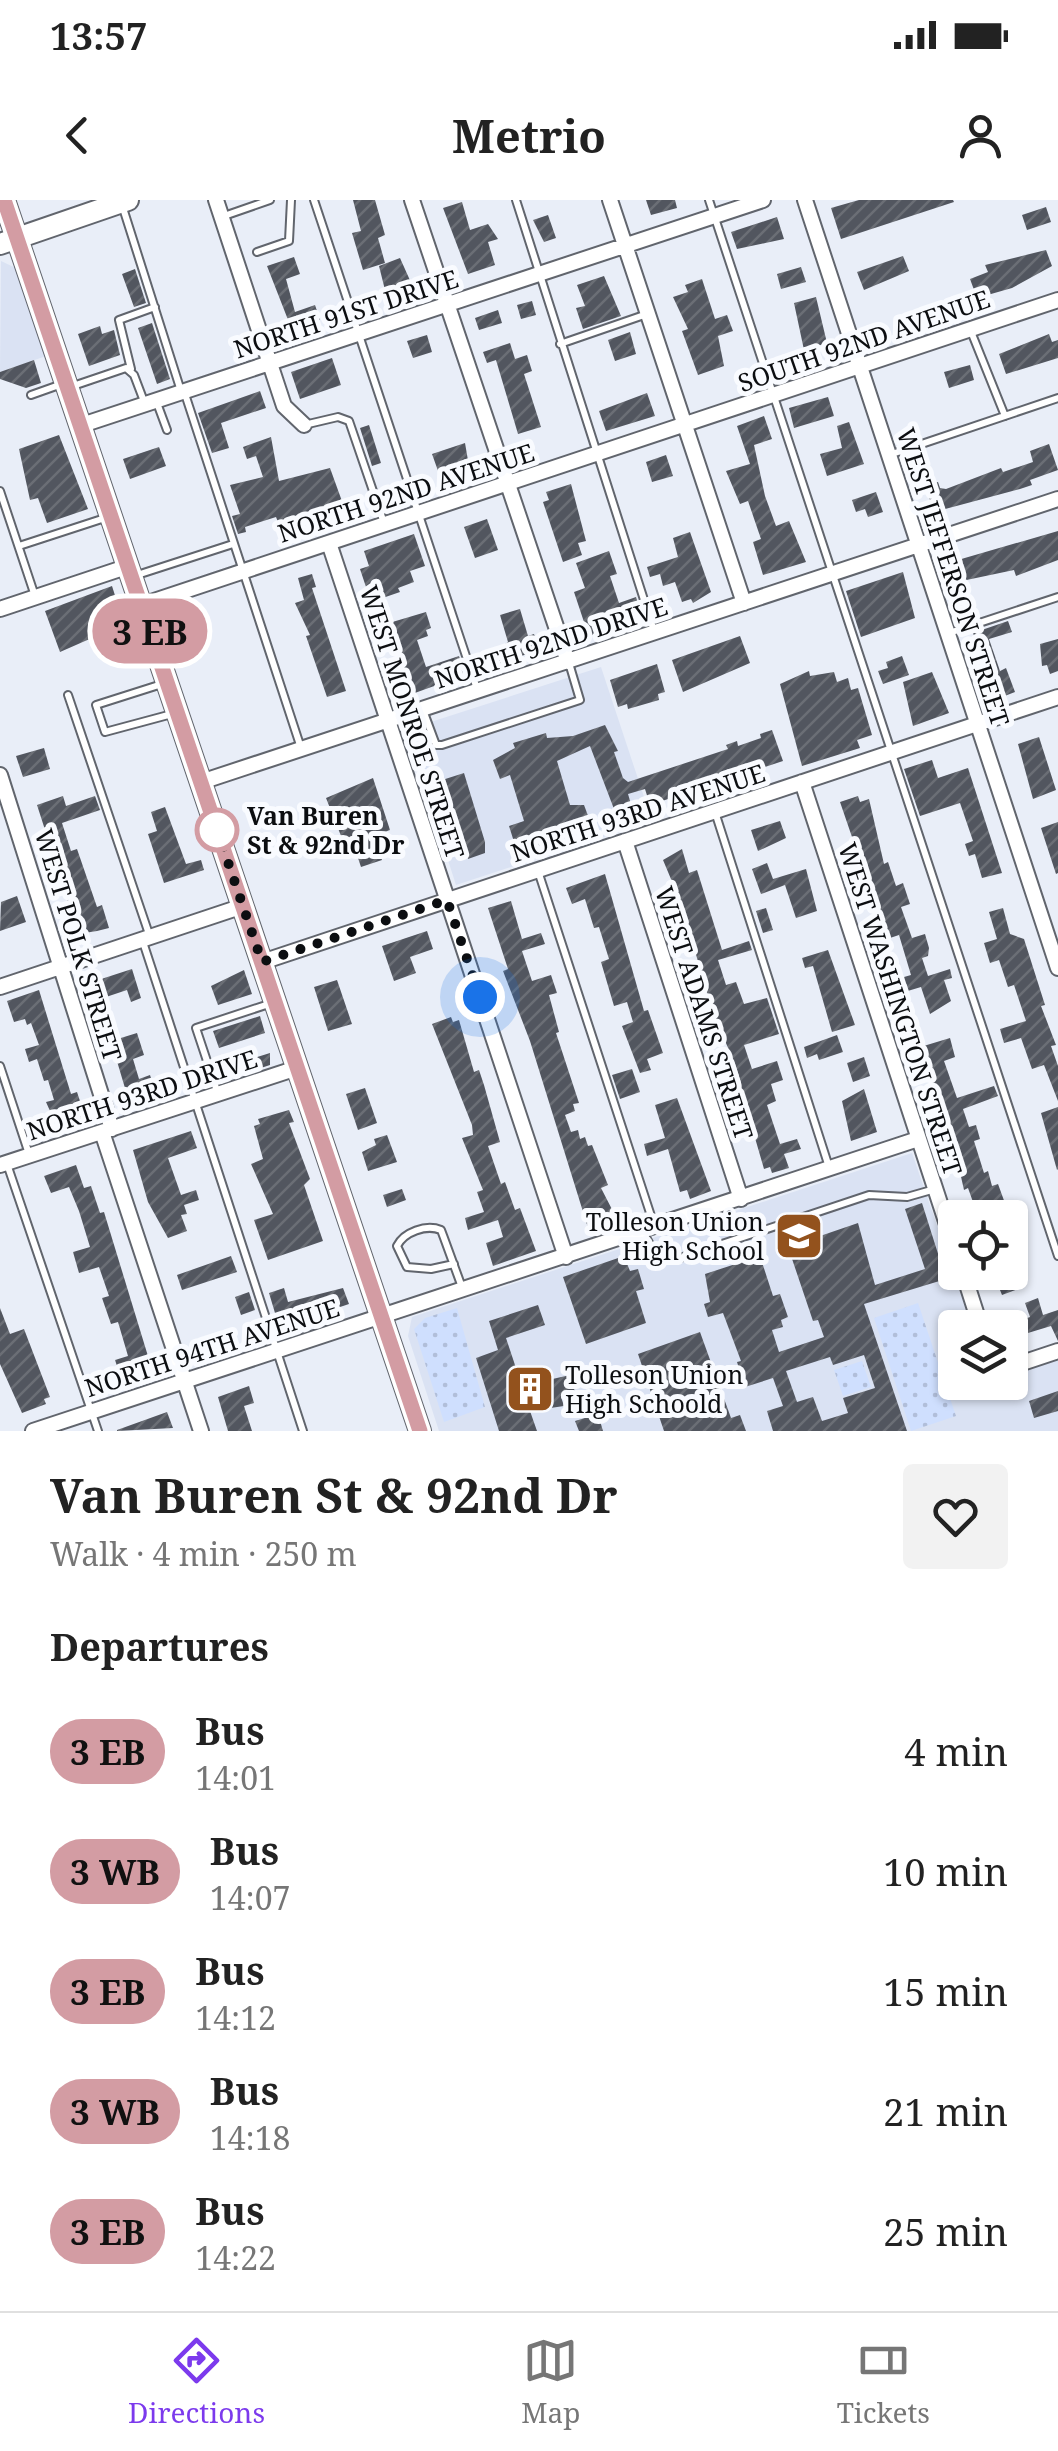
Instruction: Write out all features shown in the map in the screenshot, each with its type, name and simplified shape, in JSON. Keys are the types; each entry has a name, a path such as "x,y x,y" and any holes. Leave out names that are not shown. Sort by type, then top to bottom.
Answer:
{"main road":[{"path":"4,200 9,240 82,425 420,1431"},
{"path":"9,240 124,201"}],"street":[{"path":"216,200 284,406 304,425"},
{"path":"412,200 568,662"},
{"path":"610,200 744,603"},
{"name":"NORTH 91ST DRIVE","path":"82,425 762,200"},
{"name":"WEST JEFFERSON STREET","path":"805,200 1058,968"},
{"name":"SOUTH 92ND AVENUE","path":"684,425 1058,300"},
{"name":"NORTH 92ND AVENUE","path":"142,604 684,425"},
{"name":"NORTH 92ND DRIVE","path":"201,782 1058,499"},
{"name":"WEST MONROE STREET","path":"330,543 566,1257"},
{"path":"0,609 131,571"},
{"name":"NORTH 93RD AVENUE","path":"262,962 1058,697"},
{"name":"WEST POLK STREET","path":"0,774 201,1431"},
{"name":"WEST WASHINGTON STREET","path":"802,782 939,1200"},
{"name":"WEST ADAMS STREET","path":"625,841 741,1199"},
{"path":"0,987 243,906"},
{"name":"NORTH 93RD DRIVE","path":"4,1163 297,1068"},
{"name":"NORTH 94TH AVENUE","path":"33,1431 918,1139"},
{"path":"1028,1360 1058,1351"}],"lane":[{"path":"222,216 270,200"},
{"path":"257,252 289,241 291,200"},
{"path":"314,200 478,690"},
{"path":"516,200 655,632"},
{"path":"709,200 1058,1256"},
{"path":"124,201 155,308 301,749"},
{"path":"155,308 119,320 131,370 167,430"},
{"path":"560,344 648,314"},
{"path":"970,329 1005,416"},
{"path":"31,395 121,368 131,370"},
{"path":"889,455 1058,398"},
{"path":"304,425 338,417 349,421 385,524"},
{"path":"0,491 36,597"},
{"path":"19,546 112,516"},
{"path":"131,571 234,544"},
{"path":"948,634 1058,597"},
{"path":"423,708 436,745 580,700 568,662"},
{"path":"168,682 96,705 104,732 178,713"},
{"path":"68,695 303,1431"},
{"path":"714,811 830,1169"},
{"path":"538,870 649,1229 652,1254 666,1261 869,1195 907,1198 935,1189"},
{"path":"218,1094 196,1028 275,1002"},
{"path":"0,1066 30,1155"},
{"path":"4,1163 98,1431"},
{"path":"454,1264 415,1270 406,1267 398,1246 401,1238 433,1227 441,1230 454,1264 464,1291"},
{"path":"258,1294 267,1290"}],"shaded area":[{"path":"1,261 20,270 49,355 0,372"},
{"path":"601,667 652,821 456,885 406,730"},
{"name":"Tolleson Union High School","path":"912,1153 938,1228 938,1290 959,1290 966,1310 938,1310 938,1400 1028,1400 1028,1366 1058,1357 1058,1431 439,1431 408,1336 412,1317"},
{"path":"918,1303 938,1362 938,1400 951,1400 956,1416 911,1431 874,1318"},
{"path":"457,1308 485,1407 444,1422 414,1329 425,1318"},
{"path":"862,1361 871,1387 843,1396 834,1370"}],"building":[{"path":"353,200 375,200 385,235 378,238 385,263 363,270 352,233 361,231"},
{"path":"646,200 675,200 677,208 651,215"},
{"path":"859,200 954,202 841,239 831,208"},
{"path":"462,202 470,230 488,224 498,239 488,242 495,265 468,274 443,208"},
{"path":"1046,207 1051,222 1027,230 1022,215"},
{"path":"548,215 556,238 544,242 533,220"},
{"path":"777,217 784,239 737,249 731,232"},
{"path":"1046,250 1052,266 1012,288 977,298 970,279 988,272 985,265"},
{"path":"903,256 909,271 864,290 857,272"},
{"path":"294,257 300,274 286,279 295,312 315,305 320,320 292,330 267,266"},
{"path":"400,258 417,296 389,306 379,266"},
{"path":"801,267 806,282 781,289 777,274"},
{"path":"135,269 146,303 134,307 122,274"},
{"path":"604,276 621,316 583,329 576,308 585,306 577,285"},
{"path":"702,279 715,319 727,315 733,331 718,336 724,366 698,375 682,331 688,329 673,297 688,292 685,285"},
{"path":"816,297 827,343 804,350 794,303"},
{"path":"532,301 536,315 521,319 517,305"},
{"path":"498,310 502,323 479,330 475,318"},
{"path":"152,323 170,379 157,384 138,328"},
{"path":"100,326 102,334 114,330 120,355 89,366 78,334"},
{"path":"630,332 636,354 615,361 608,340"},
{"path":"1049,334 1052,342 1058,340 1058,358 1006,374 999,354"},
{"path":"427,335 432,352 413,358 407,341"},
{"path":"510,343 515,359 527,355 532,371 524,374 541,427 518,434 496,360 487,363 483,352"},
{"path":"332,358 341,385 300,399 291,372"},
{"path":"34,360 41,383 26,388 0,379 0,372"},
{"path":"970,365 974,380 949,388 944,372"},
{"path":"260,391 266,408 221,423 229,448 212,453 198,413"},
{"path":"647,393 655,416 606,431 599,411"},
{"path":"828,397 834,416 794,428 789,408"},
{"path":"764,416 772,439 754,445 765,496 776,526 789,521 806,562 763,575 753,542 761,539 748,501 740,504 726,471 750,464 737,426"},
{"path":"849,422 864,464 827,476 820,454 842,448 837,426"},
{"path":"369,425 381,463 372,466 360,428"},
{"path":"59,435 88,509 47,523 38,498 30,500 19,449"},
{"path":"271,437 279,481 330,468 343,504 280,527 276,517 245,527 246,532 238,534 232,516 240,514 230,485 263,477 256,456 247,459 243,447"},
{"path":"465,443 470,472 442,482 432,454"},
{"path":"1049,444 1058,470 1030,480 1032,485 934,512 925,486 938,482 940,488 946,489 1001,468 1003,472 1033,462 1030,451"},
{"path":"159,447 166,466 130,479 123,459"},
{"path":"666,455 673,476 652,482 646,462"},
{"path":"571,484 586,541 578,543 582,555 563,562 543,502 549,500 546,492"},
{"path":"876,492 883,512 868,517 865,509 856,512 852,500"},
{"path":"487,519 498,550 475,558 464,527"},
{"path":"1058,531 1058,560 1016,576 1014,570 957,582 951,562"},
{"path":"690,532 711,592 693,603 691,599 682,602 675,582 663,586 660,574 650,577 647,567 678,557 673,538"},
{"path":"414,534 425,566 410,571 414,582 398,588 400,592 371,602 360,569 369,566 364,551"},
{"path":"609,551 617,574 610,576 619,603 636,597 643,619 582,638 578,627 585,625 574,592 585,588 576,563"},
{"path":"903,572 915,618 861,637 846,591"},
{"path":"312,574 316,587 312,588 346,691 327,697 306,636 310,635 295,603 304,600 298,578"},
{"path":"112,586 120,611 108,615 118,644 106,648 101,634 60,652 45,611"},
{"path":"520,609 528,636 534,634 539,649 497,666 493,653 508,642 500,615"},
{"path":"426,612 431,628 426,630 428,636 417,640 426,667 459,656 465,675 456,678 454,673 435,679 437,685 412,694 389,623"},
{"path":"1008,621 1012,632 989,639 1000,671 1006,668 1015,692 997,699 973,633"},
{"path":"740,636 750,663 683,692 672,660"},
{"path":"1058,639 1058,671 1050,674 1047,665 1042,666 1040,644"},
{"path":"902,656 909,675 883,684 878,671 888,668 886,662"},
{"path":"657,664 665,692 658,694 659,700 628,709 627,704 618,707 610,680"},
{"path":"809,671 810,676 834,672 837,682 848,678 851,690 858,688 872,735 857,740 860,748 802,766 780,684"},
{"path":"932,672 949,713 913,726 903,682"},
{"path":"605,725 618,751 614,752 623,778 628,782 728,749 726,745 737,741 738,746 761,738 760,734 772,730 783,761 650,805 645,789 628,794 631,804 614,809 590,746 557,761 570,805 584,805 590,821 566,832 568,837 538,846 537,842 515,845 509,826 524,821 510,775 500,779 493,760 515,748 513,743 546,733 547,738 573,736"},
{"path":"1039,737 1056,790 1033,799 1018,744"},
{"path":"44,748 50,769 23,777 16,756"},
{"path":"932,760 938,778 968,768 1002,873 982,878 975,854 969,856 965,844 973,841 960,803 920,816 904,769"},
{"path":"464,773 485,842 485,853 468,859 465,849 461,850 456,834 459,832 439,781"},
{"path":"373,778 390,830 374,836 382,860 361,867 353,843 345,846 326,798"},
{"path":"63,796 66,806 95,796 100,810 62,823 71,851 77,849 97,907 102,905 109,928 78,934 53,853 49,854 43,837 47,836 37,805"},
{"path":"858,796 860,802 869,799 884,864 888,862 896,886 903,883 910,904 901,907 912,938 925,934 928,956 922,958 928,976 950,969 952,978 944,980 951,1001 930,1014 921,987 901,993 897,979 911,975 899,935 887,939 840,802"},
{"path":"165,807 186,864 201,860 204,870 164,883 148,834 157,831 151,812"},
{"path":"780,821 786,838 758,851 751,830"},
{"path":"1058,822 1058,873 1056,874 1041,828"},
{"path":"682,849 689,873 697,870 722,950 749,941 752,950 718,960 726,985 736,982 744,1004 767,998 779,1034 744,1045 752,1069 777,1061 783,1080 771,1084 776,1101 767,1105 780,1144 797,1139 801,1149 784,1154 789,1168 772,1173 770,1167 764,1169 742,1093 736,1085 741,1083 735,1064 713,1013 681,903 663,860"},
{"path":"767,863 773,879 806,869 817,911 796,918 785,885 761,894 752,869"},
{"path":"605,874 644,1011 648,1010 663,1053 647,1059 651,1070 640,1073 622,1026 633,1022 627,1002 614,1006 601,962 609,959 599,927 594,928 585,899 572,904 566,888"},
{"path":"17,896 26,922 0,931 1,902"},
{"path":"511,901 522,939 541,933 545,944 522,951 532,981 551,975 557,993 549,995 559,1032 556,1033 579,1103 573,1104 575,1111 565,1115 571,1132 578,1130 580,1139 585,1137 588,1146 592,1145 608,1185 601,1188 618,1221 589,1231 530,1041 503,971 508,969 488,908"},
{"path":"766,908 773,930 763,933 756,911"},
{"path":"1003,908 1010,934 1024,939 1045,1005 1041,1006 1056,1045 1051,1046 1058,1066 1058,1101 1044,1065 1032,1069 1021,1038 1004,1043 1000,1029 1026,1021 1014,985 1008,987 999,960 990,963 984,943 997,939 989,912"},
{"path":"427,931 433,949 410,957 416,973 394,981 382,946"},
{"path":"828,950 855,1025 832,1032 813,966 805,968 802,958"},
{"path":"132,969 141,998 131,1002 127,990 97,1000 92,982"},
{"path":"244,970 252,994 218,1005 211,986"},
{"path":"337,980 352,1024 328,1031 314,987"},
{"path":"39,990 71,1094 77,1092 86,1119 58,1129 46,1102 54,1100 48,1080 44,1081 37,1059 29,1062 25,1049 39,1045 31,1023 27,1025 25,1019 14,1022 7,1001"},
{"path":"260,1016 265,1033 219,1048 213,1031"},
{"path":"451,1017 453,1022 459,1020 474,1072 479,1070 484,1085 500,1142 488,1146 501,1184 505,1182 515,1210 520,1208 536,1251 493,1266 486,1243 503,1237 498,1220 468,1230 465,1218 484,1212 477,1192 483,1190 462,1138 473,1135 472,1125 432,1024"},
{"path":"137,1033 144,1055 133,1059 139,1079 150,1075 157,1097 130,1105 111,1041"},
{"path":"837,1035 843,1052 819,1060 817,1054 807,1058 804,1047"},
{"path":"950,1038 955,1057 944,1061 957,1098 994,1086 998,1096 963,1109 969,1127 976,1125 980,1139 974,1141 984,1173 988,1171 992,1186 998,1184 1004,1200 972,1200 968,1188 964,1190 950,1128 917,1048"},
{"path":"270,1053 270,1065 236,1076 232,1065"},
{"path":"864,1057 870,1076 853,1082 847,1063"},
{"path":"632,1069 640,1092 620,1099 612,1075"},
{"path":"365,1088 377,1123 358,1130 346,1094"},
{"path":"864,1089 877,1132 851,1141 842,1101"},
{"path":"677,1098 711,1191 690,1199 687,1190 680,1192 668,1149 647,1156 644,1144 665,1138 655,1105"},
{"path":"1058,1107 1058,1169 1057,1170 1041,1113"},
{"path":"289,1110 294,1122 289,1123 310,1179 304,1185 323,1241 268,1260 254,1220 273,1214 251,1164 263,1159 254,1126 260,1124 258,1119"},
{"path":"191,1131 197,1148 168,1158 181,1195 196,1190 199,1200 184,1205 187,1214 181,1215 187,1231 168,1238 148,1202 133,1150"},
{"path":"387,1135 397,1162 368,1171 362,1152 376,1145 374,1139"},
{"path":"76,1165 84,1188 91,1186 100,1213 104,1212 151,1366 120,1375 115,1360 128,1356 118,1322 111,1324 102,1298 109,1296 99,1267 79,1273 73,1252 90,1247 79,1211 69,1187 51,1193 44,1176"},
{"path":"402,1189 406,1200 387,1207 383,1195"},
{"path":"922,1203 938,1254 938,1281 864,1304 907,1431 773,1431 767,1411 783,1406 773,1378 745,1387 737,1362 741,1361 723,1313 708,1317 704,1304 710,1302 705,1274 760,1256 773,1296 780,1294 788,1317 781,1320 783,1327 772,1330 779,1352 824,1337 818,1320 813,1321 788,1247 858,1223 875,1285 925,1269 905,1209","holes":["864,1355 875,1388 843,1398 848,1413 822,1421 813,1397 797,1402 786,1371 830,1357 833,1365"]},
{"path":"231,1256 237,1272 182,1290 177,1275"},
{"path":"624,1256 630,1271 638,1269 644,1289 636,1291 646,1323 586,1344 563,1277"},
{"path":"284,1288 288,1302 343,1288 349,1304 334,1309 332,1305 278,1323 269,1293"},
{"path":"249,1292 255,1310 241,1315 235,1297"},
{"path":"1038,1298 1043,1315 1058,1310 1058,1341 1051,1326 1028,1333 1030,1317 1025,1303"},
{"name":"Tolleson Union High Schoold","path":"538,1305 545,1325 506,1338 522,1386 570,1375 575,1392 561,1397 564,1406 530,1411 537,1431 499,1431 476,1358 498,1350 489,1321"},
{"path":"0,1308 10,1334 24,1329 50,1397 44,1399 46,1404 22,1413 0,1364"},
{"path":"700,1332 731,1418 740,1415 746,1431 664,1431 638,1354"},
{"path":"249,1386 254,1403 244,1406 252,1431 228,1431 218,1397"},
{"path":"1058,1391 1058,1411 1034,1418 1029,1401"},
{"path":"167,1412 173,1428 117,1431 117,1430"},
{"name":"Tolleson Union High Schoold","path":"598,1414 603,1431 579,1431 575,1421"}],"bus line":[{"path":"4,200 420,1431"}],"place":[{"name":"Van Buren St & 92nd Dr","path":"217,830"},
{"name":"Tolleson Union High School","path":"799,1236"},
{"name":"Tolleson Union High Schoold","path":"530,1389"}],"route":[{"path":"217,830 262,962 447,900 480,997"}]}
